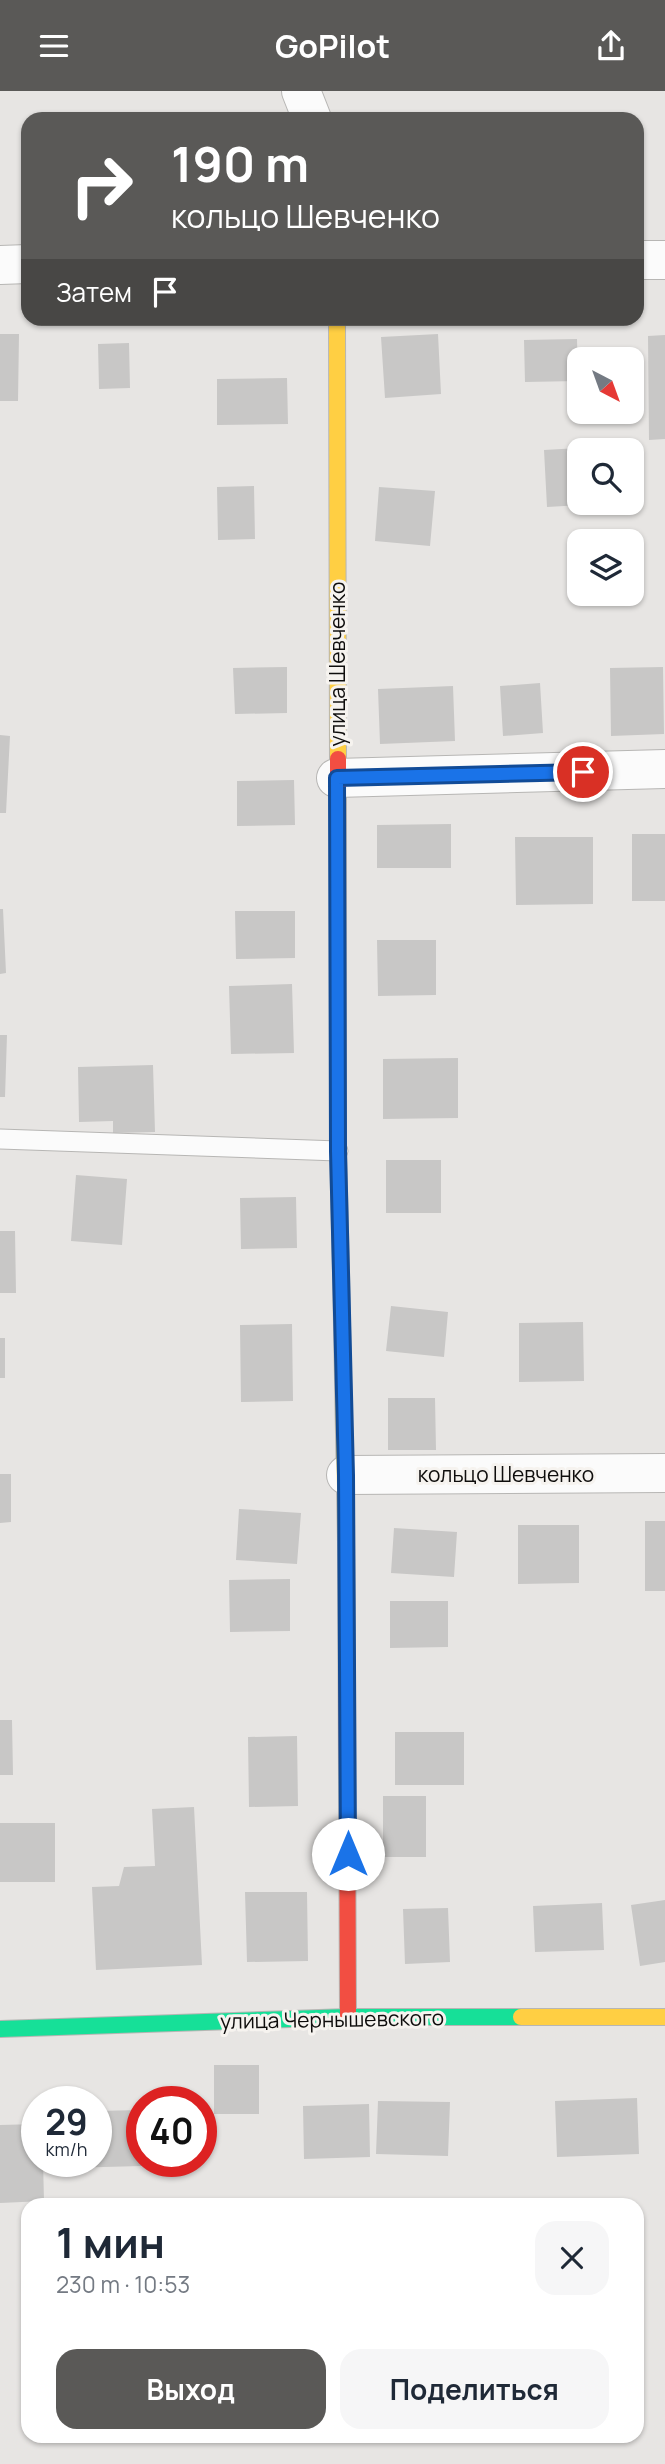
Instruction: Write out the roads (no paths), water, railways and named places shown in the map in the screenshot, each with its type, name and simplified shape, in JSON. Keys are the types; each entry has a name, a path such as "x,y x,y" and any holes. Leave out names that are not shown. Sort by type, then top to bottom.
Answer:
{"street":[{"path":"302,91 310,112"},
{"path":"644,260 665,260"},
{"path":"0,265 21,264"},
{"name":"улица Шевченко","path":"337,326 338,1151 346,1475 348,2017"},
{"path":"337,778 665,769"},
{"name":"кольцо Шевченко","path":"346,1475 665,1473"},
{"name":"улица Чернышевского","path":"0,2029 348,2017 665,2017"}],"lane":[{"path":"0,1139 338,1151"}]}
